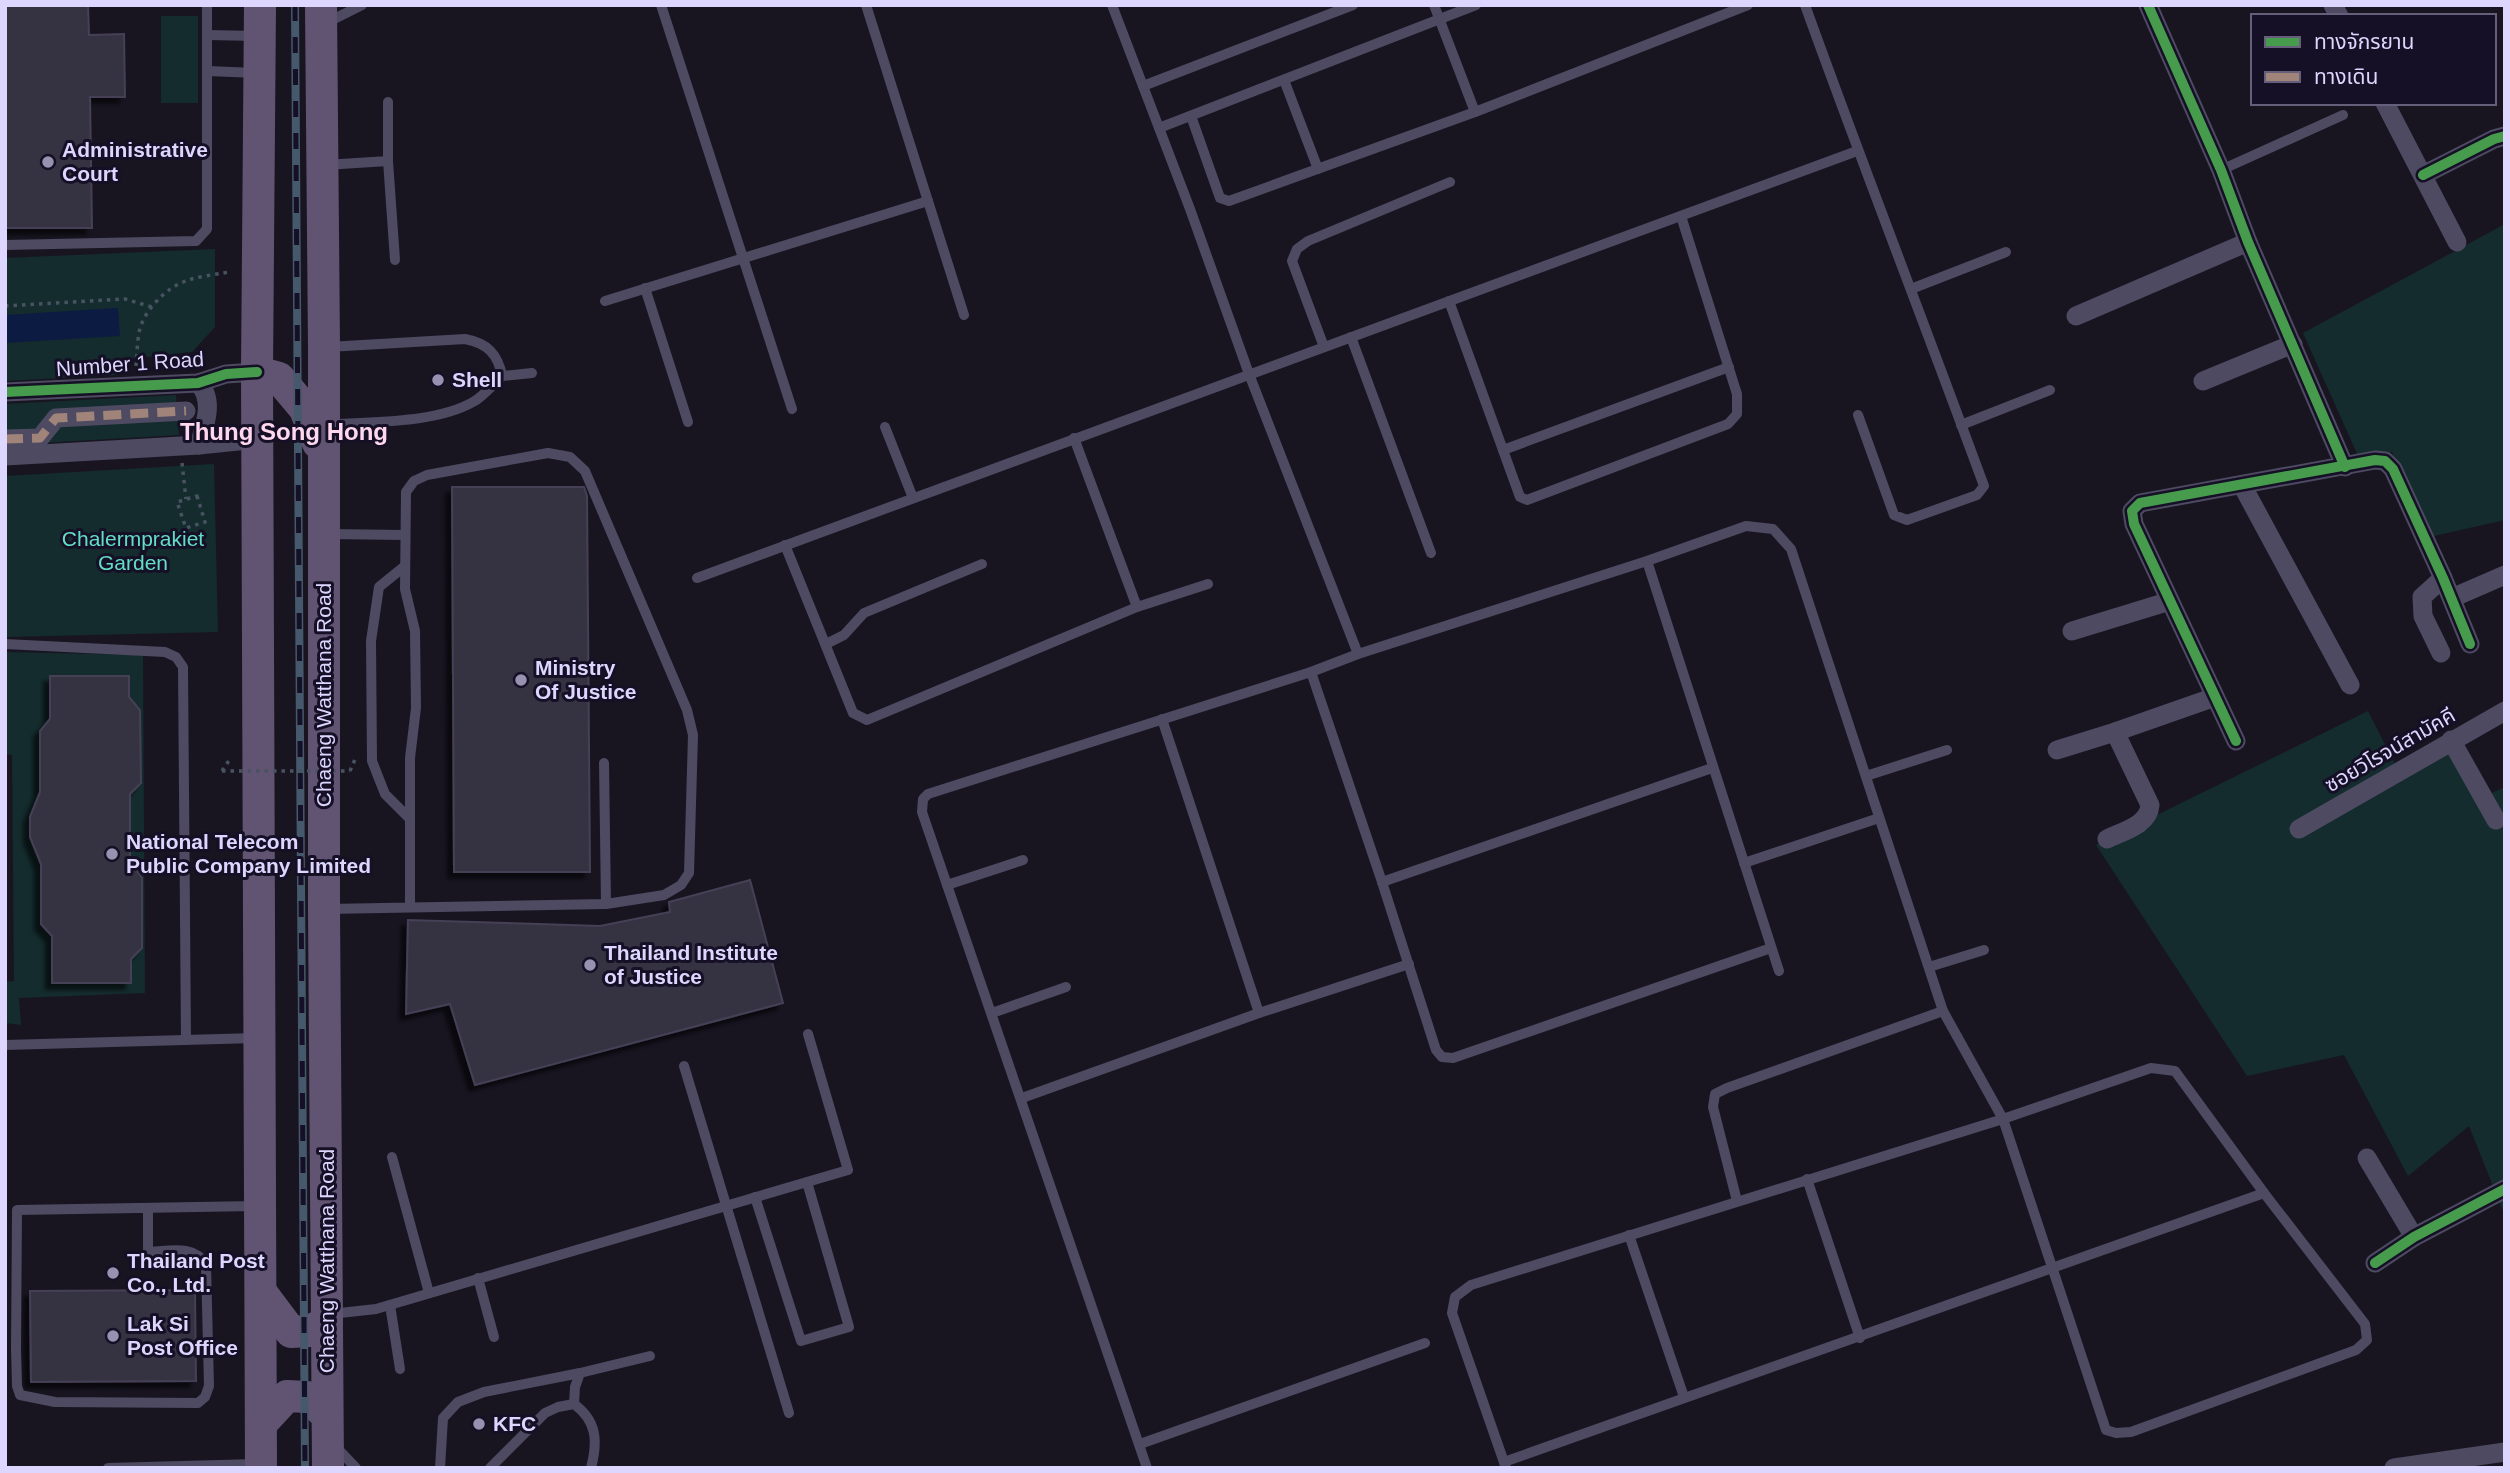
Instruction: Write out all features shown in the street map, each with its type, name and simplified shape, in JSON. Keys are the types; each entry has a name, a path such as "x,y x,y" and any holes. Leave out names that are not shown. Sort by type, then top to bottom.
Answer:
{"main road":[{"name":"Chaeng Watthana Road","path":"321,15 327,1440"},
{"path":"260,21 257,439 261,1466"},
{"path":"257,372 279,378 305,409 323,441"},
{"path":"261,1292 291,1332 310,1331 327,1319"},
{"path":"262,1423 287,1396 307,1397 327,1440"}],"street":[{"path":"2148,5 2221,170 2248,242 2345,467"},
{"path":"2386,105 2457,242"},
{"path":"2423,175 2505,136"},
{"path":"2076,316 2248,242"},
{"path":"2203,381 2293,344"},
{"name":"Number 1 Road","path":"5,392 198,383 226,374 257,372"},
{"path":"198,383 205,389 208,403 207,418 199,444"},
{"path":"5,439 40,438 56,418 186,411"},
{"path":"5,456 257,439"},
{"path":"2236,741 2134,524 2132,512 2140,503 2375,460 2385,461 2393,469 2470,644"},
{"path":"2242,485 2350,685"},
{"path":"2452,598 2505,575"},
{"path":"2441,653 2423,616 2422,597 2443,578"},
{"path":"2073,631 2170,601"},
{"path":"2057,750 2215,696"},
{"name":"ซอยวิโรจน์สามัคคี","path":"2299,829 2505,710"},
{"path":"2106,839 2143,821 2150,814 2150,805 2115,732"},
{"path":"2451,740 2496,820"},
{"path":"2367,1158 2414,1237"},
{"path":"2375,1263 2414,1237 2505,1189"},
{"path":"2394,1468 2505,1452"}],"lane":[{"path":"5,245 196,242 204,235 207,229 207,5"},
{"path":"321,15 362,5"},
{"path":"661,5 793,410"},
{"path":"866,5 964,315"},
{"path":"1112,5 1249,374 1358,654"},
{"path":"1143,86 1353,5"},
{"path":"1434,5 1475,112"},
{"path":"1159,128 1476,5"},
{"path":"1191,116 1220,198 1229,201 1475,112 1748,5"},
{"path":"1805,5 1857,151 1912,289 1984,486 1977,495 1908,520 1894,515 1858,415"},
{"path":"207,35 260,21"},
{"path":"207,72 260,73"},
{"path":"1284,80 1318,169"},
{"path":"388,102 388,161 395,260"},
{"path":"2221,170 2343,115"},
{"path":"697,578 1857,151"},
{"path":"321,165 388,161"},
{"path":"1324,346 1292,261 1297,249 1308,241 1450,182"},
{"path":"605,301 928,201"},
{"path":"1449,301 1520,497 1527,500 1728,424 1737,414 1737,394 1681,216"},
{"path":"1912,289 2006,252"},
{"path":"645,288 688,422"},
{"path":"1351,337 1432,553"},
{"path":"324,347 465,339 478,342 494,352 500,363 502,376"},
{"path":"1503,450 1728,367"},
{"path":"323,441 456,410 476,400 502,376 532,373"},
{"path":"1961,425 2050,390"},
{"path":"886,426 913,498"},
{"path":"1074,438 1137,607"},
{"path":"324,909 606,904 664,895 681,886 689,873 693,735 687,710 585,471 570,457 548,453 427,475 414,481 406,492 405,589 415,631 416,683 410,758 411,906"},
{"path":"1147,1468 922,813 923,799 928,794 1311,672 1358,654 1647,561 1746,526 1773,529 1791,549 1943,1012 2003,1119 2052,1270 2100,1418 2106,1430 2116,1433 2131,1432 2356,1350 2367,1339 2365,1324 2264,1194 2175,1071 2151,1068 2003,1119 1471,1284 1455,1297 1452,1313 1505,1465 1684,1397 1860,1338 2052,1270 2264,1194"},
{"path":"324,534 404,536"},
{"path":"785,545 853,713 867,720 1137,607 1208,584"},
{"path":"1647,561 1779,971"},
{"path":"825,644 844,635 864,613 982,564"},
{"path":"405,566 379,587 371,641 372,761 385,794 410,819"},
{"path":"5,644 165,652 177,657 183,667 186,1040"},
{"path":"1311,672 1436,1050 1442,1057 1454,1058 1771,948"},
{"path":"1162,719 1259,1013"},
{"path":"1866,776 1947,750"},
{"path":"604,763 606,904"},
{"path":"1382,882 1712,768"},
{"path":"1744,863 1880,818"},
{"path":"947,886 1023,860"},
{"path":"1929,967 1984,950"},
{"path":"1022,1098 1259,1013 1409,964"},
{"path":"992,1013 1066,987"},
{"path":"1737,1201 1713,1107 1714,1094 1943,1012"},
{"path":"327,1319 390,1305 848,1170 808,1034"},
{"path":"5,1045 260,1038"},
{"path":"684,1066 789,1413"},
{"path":"392,1157 429,1293"},
{"path":"1807,1179 1860,1338"},
{"path":"755,1197 801,1341 849,1327 807,1182"},
{"path":"148,1208 148,1252 192,1251 201,1256 206,1265 209,1386 205,1397 198,1403 55,1402 20,1395 10,1349 17,1210 261,1206"},
{"path":"1629,1235 1684,1397"},
{"path":"478,1278 494,1337"},
{"path":"390,1305 400,1369"},
{"path":"1140,1444 1425,1343"},
{"path":"440,1468 443,1418 458,1402 484,1392 649,1356"},
{"path":"574,1404 575,1387 580,1373"},
{"path":"491,1468 545,1413 574,1404 586,1413 593,1426 595,1453 591,1468"},
{"path":"327,1440 356,1468"},
{"path":"108,1468 261,1466"}],"path":[{"path":"136,366 139,331 152,307 175,284 229,272"},
{"path":"5,306 125,299 152,307"},
{"path":"182,462 186,499"},
{"path":"197,496 205,522 186,528 177,502 186,499 197,496"},
{"path":"230,759 222,771 350,771 356,757"}],"green space":[{"path":"161,16 198,16 198,103 161,103"},
{"path":"2505,224 2505,520 2425,538 2392,452 2359,458 2303,333"},
{"path":"215,249 215,327 192,352 127,359 120,375 5,381 5,258"},
{"path":"176,395 179,435 5,445 5,404"},
{"name":"Chalermprakiet Garden","path":"214,464 218,632 5,637 5,476"},
{"path":"5,652 143,655 145,993 19,998 21,1025 5,1023 5,982 14,981 12,755 5,754"},
{"path":"2368,711 2400,774 2453,745 2481,798 2505,787 2505,1216 2469,1126 2408,1176 2344,1055 2247,1076 2096,845"}],"water":[{"path":"118,308 120,336 5,343 5,315"}],"building":[{"name":"Administrative Court","path":"5,5 88,5 89,35 124,34 125,97 90,97 92,228 5,228"},
{"name":"Ministry Of Justice","path":"452,487 584,487 587,496 590,872 454,872"},
{"path":"50,676 129,676 129,697 140,710 141,783 130,794 130,861 142,878 142,948 131,959 131,983 52,983 52,936 41,924 41,864 30,837 30,817 40,792 40,731 50,719"},
{"name":"Thailand Institute of Justice","path":"750,880 783,1003 475,1085 450,1004 406,1014 408,920 600,926 670,912 669,902"},
{"name":"Lak Si Post Office","path":"195,1290 196,1381 31,1382 30,1291"}],"railway":[{"path":"295,5 305,1468"}],"marked path":[{"path":"5,439 40,438 56,418 186,411"}],"cycle path":[{"path":"2148,5 2221,170 2248,242 2345,467"},
{"path":"2423,175 2505,136"},
{"path":"5,392 198,383 226,374 257,372"},
{"path":"2236,741 2134,524 2132,511 2140,503 2375,460 2385,461 2393,469 2470,644"},
{"path":"2375,1263 2414,1237 2505,1189"}],"place":[{"name":"Administrative Court","path":"48,162"},
{"name":"Shell","path":"438,380"},
{"name":"Ministry Of Justice","path":"521,680"},
{"name":"National Telecom Public Company Limited","path":"112,854"},
{"name":"Thailand Institute of Justice","path":"590,965"},
{"name":"Thailand Post Co., Ltd.","path":"113,1273"},
{"name":"Lak Si Post Office","path":"113,1336"},
{"name":"KFC","path":"479,1424"}],"district":[{"name":"Thung Song Hong","path":"284,432"}]}
